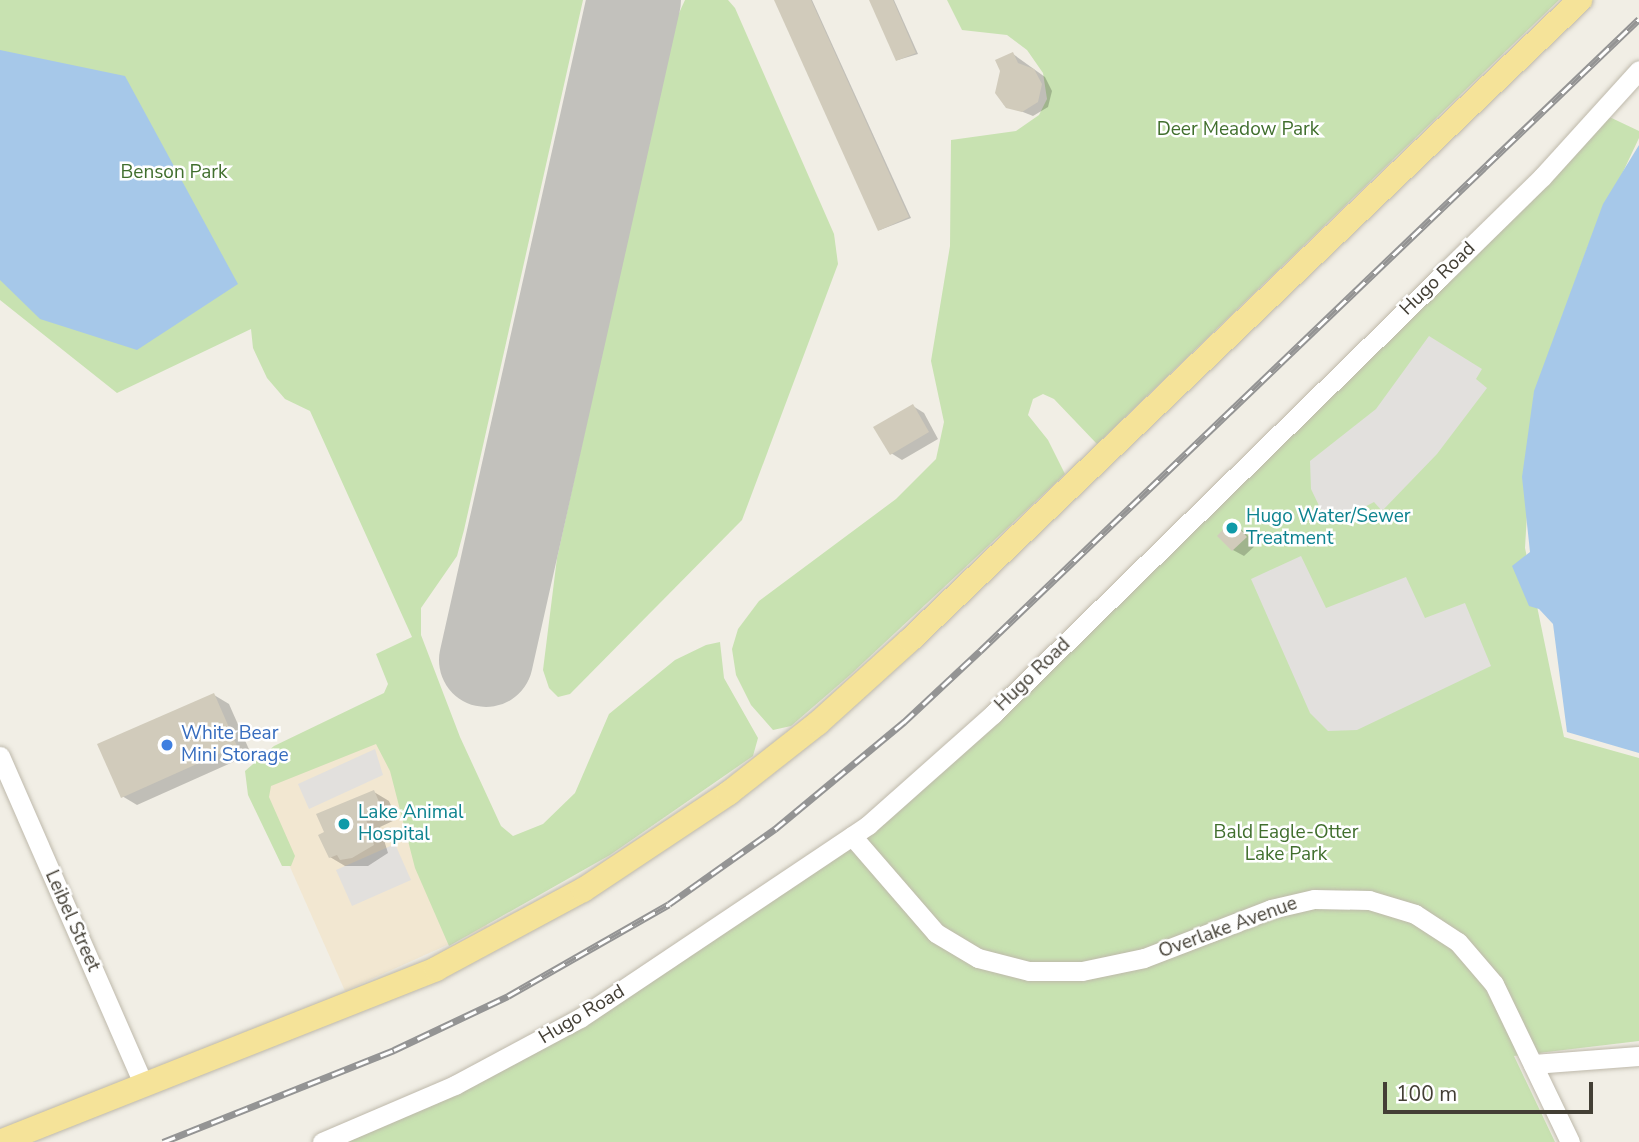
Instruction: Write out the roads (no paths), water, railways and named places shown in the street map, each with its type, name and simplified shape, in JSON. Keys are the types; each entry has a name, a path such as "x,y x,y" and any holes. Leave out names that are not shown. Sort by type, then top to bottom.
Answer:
{"main road":[{"path":"0,1142 353,1005 460,958 606,876 754,774 910,640 1580,0"}],"street":[{"name":"Hugo Road","path":"322,1142 455,1085 568,1025 852,836 1012,695 1542,177 1639,70"},
{"name":"Leibel Street","path":"0,755 144,1086"},
{"name":"Overlake Avenue","path":"852,836 936,933 978,958 1029,971 1082,971 1144,958 1271,909 1314,899 1343,897 1391,905 1437,927 1476,961 1494,984 1570,1142"},
{"path":"1533,1064 1639,1056"}],"water":[{"path":"0,50 125,76 238,284 137,350 40,319 0,280"},
{"path":"1639,145 1639,753 1567,732 1553,624 1539,609 1529,606 1512,566 1530,552 1522,477 1534,391 1603,204"}],"railway":[{"path":"163,1142 394,1050 508,996 669,904 775,829 904,722 980,651 1639,19"}],"place":[{"name":"Hugo Water/Sewer Treatment","path":"1232,528"},
{"name":"White Bear Mini Storage","path":"167,745"},
{"name":"Lake Animal Hospital","path":"344,824"}],"park label":[{"name":"Deer Meadow Park","path":"1238,130"},
{"name":"Benson Park","path":"174,173"},
{"name":"Bald Eagle-Otter Lake Park","path":"1286,844"}]}
